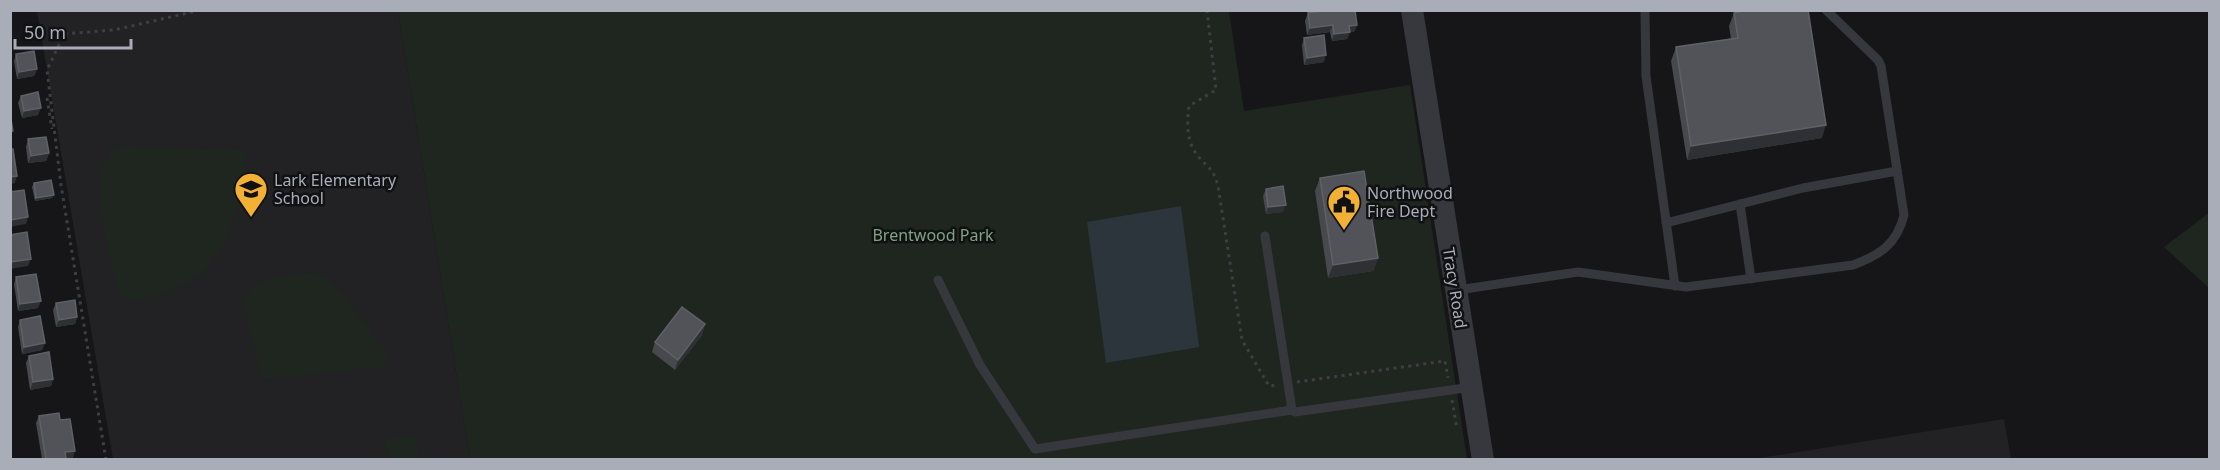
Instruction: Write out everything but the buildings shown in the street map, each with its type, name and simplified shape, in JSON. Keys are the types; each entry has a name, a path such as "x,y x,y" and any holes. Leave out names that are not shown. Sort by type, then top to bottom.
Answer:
{"street":[{"name":"Tracy Road","path":"1412,10 1455,291 1461,390 1483,459"}],"lane":[{"path":"1645,10 1646,76 1675,286"},
{"path":"1455,291 1578,272 1686,287 1853,265 1874,257 1890,245 1900,230 1904,215 1878,60 1826,10"},
{"path":"1666,223 1803,188 1897,171"},
{"path":"1740,204 1751,279"},
{"path":"1266,236 1292,410"},
{"path":"938,280 980,365 1035,449 1292,410 1294,412 1461,390"}],"path":[{"path":"61,185 47,70 64,34 114,30 201,10"},
{"path":"47,98 106,459"},
{"path":"1445,361 1449,382"},
{"path":"1459,438 1461,390"}],"shaded area":[{"name":"Lark Elementary School","path":"37,11 398,11 470,459 113,459"},
{"path":"1181,206 1199,347 1106,363 1087,222"},
{"path":"2004,419 2011,459 1754,459"}],"green space":[{"name":"Brentwood Park","path":"398,11 1229,11 1244,111 1410,85 1467,459 470,459"},
{"path":"116,146 246,150 235,216 222,247 212,261 186,284 136,302 118,293 101,213 101,166"},
{"path":"2209,213 2209,288 2164,247"},
{"path":"287,275 320,275 327,279 355,310 387,353 385,367 262,379 243,302 260,282"},
{"path":"415,434 419,459 388,459 385,440"}],"place":[{"name":"Lark Elementary School","path":"251,218"},
{"name":"Northwood Fire Dept","path":"1344,231"}]}
